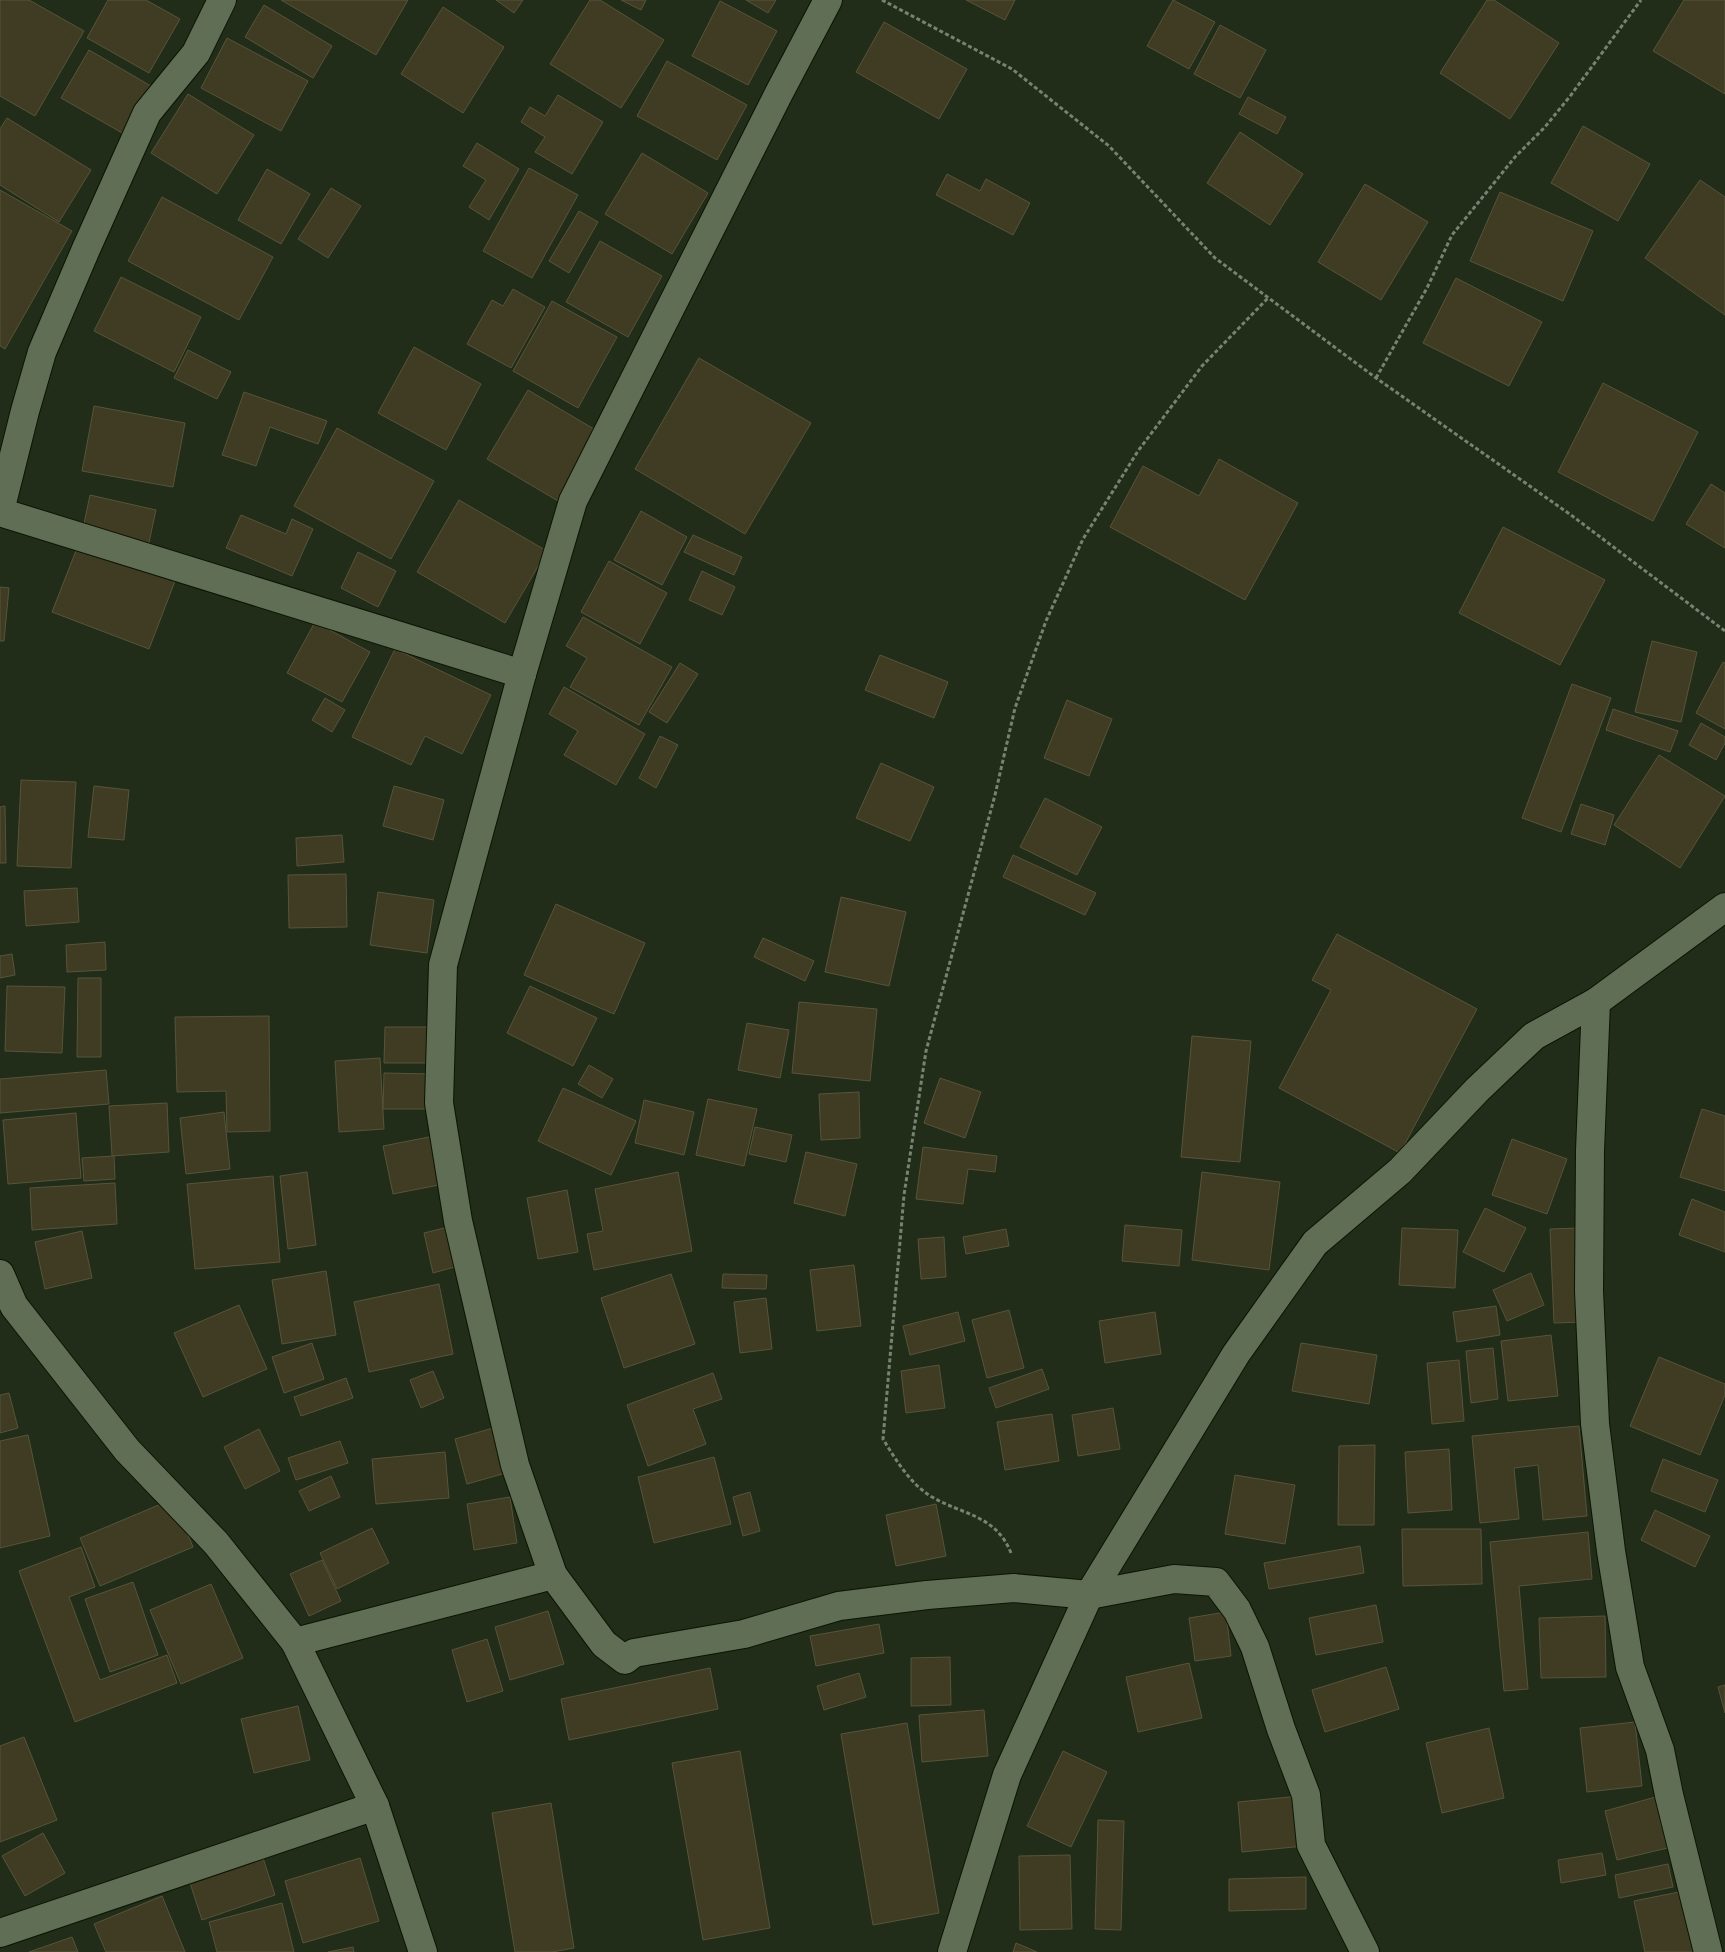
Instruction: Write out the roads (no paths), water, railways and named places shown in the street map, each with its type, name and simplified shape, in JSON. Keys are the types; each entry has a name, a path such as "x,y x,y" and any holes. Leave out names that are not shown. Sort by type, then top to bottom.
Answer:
{"street":[{"path":"222,0 196,53 147,113 86,249 42,352 25,410 0,512 522,674"},
{"path":"828,0 711,226 573,501 522,674 442,965 438,1103 458,1221 515,1465 553,1575 604,1644 624,1660 634,1653 744,1634 839,1606 927,1594 1014,1588 1089,1595 1174,1580 1216,1582 1237,1610 1254,1647 1306,1795 1311,1844 1365,1952"},
{"path":"952,1952 1007,1775 1089,1595 1236,1354 1315,1243 1400,1171 1477,1090 1534,1036 1596,1002 1725,906"},
{"path":"1596,1002 1590,1151 1589,1281 1595,1424 1611,1551 1630,1667 1660,1750 1669,1795 1708,1952"},
{"path":"0,1274 14,1306 127,1450 216,1543 295,1642 375,1806 423,1952"},
{"path":"295,1642 553,1575"},
{"path":"0,1933 375,1806"}]}
